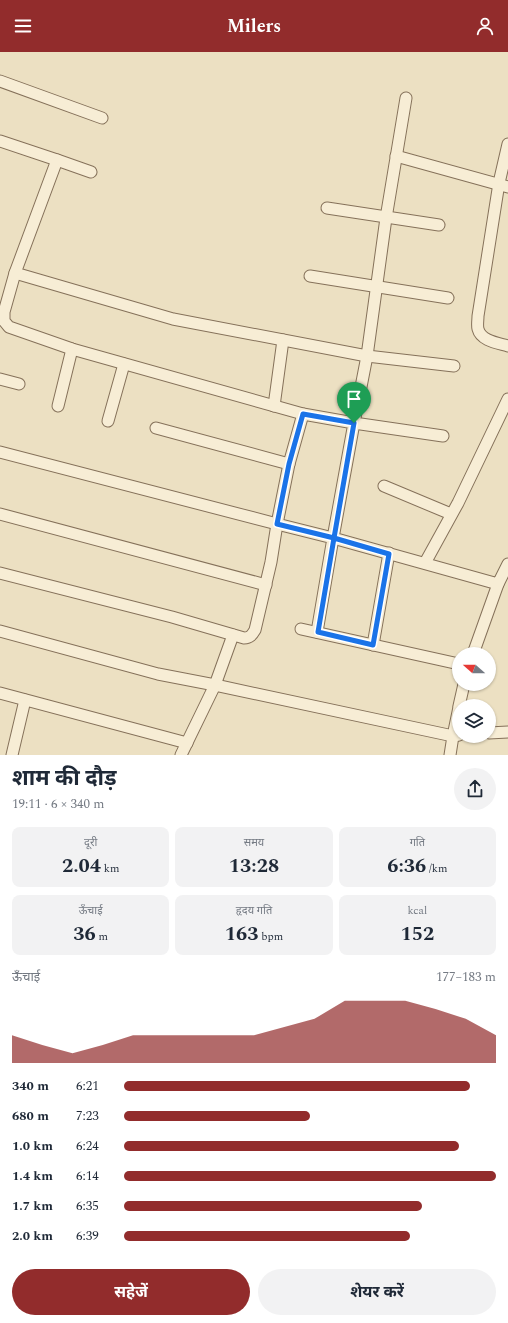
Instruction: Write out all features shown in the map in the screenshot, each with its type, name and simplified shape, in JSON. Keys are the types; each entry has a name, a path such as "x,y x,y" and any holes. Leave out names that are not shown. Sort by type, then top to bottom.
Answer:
{"street":[{"path":"0,82 102,118"},
{"path":"318,632 367,356 386,218 406,98"},
{"path":"0,141 91,172"},
{"path":"508,144 504,185 478,316 477,328 481,335 488,340 508,346"},
{"path":"396,156 504,185"},
{"path":"57,160 15,273 4,312 4,321 10,327 72,350 303,414 443,436"},
{"path":"327,208 438,225"},
{"path":"15,273 173,319 367,356 454,366"},
{"path":"310,276 448,298"},
{"path":"274,406 283,340"},
{"path":"58,406 72,350"},
{"path":"108,421 124,364"},
{"path":"0,379 19,384"},
{"path":"425,563 508,399"},
{"path":"0,573 248,638 252,635 256,625 266,585 289,464 303,414"},
{"path":"156,428 289,464"},
{"path":"0,452 334,538 498,584"},
{"path":"384,486 451,514"},
{"path":"0,514 266,585"},
{"path":"373,645 389,554"},
{"path":"476,647 498,584 508,564"},
{"path":"301,629 452,662"},
{"path":"0,631 158,674 452,735"},
{"path":"180,755 215,685 233,635"},
{"path":"0,693 187,743"},
{"path":"12,755 25,700"},
{"path":"496,733 508,732"},
{"path":"450,755 454,743"}],"route":[{"path":"354,423 303,414 289,464 277,524 334,538 318,632 373,645 389,554 334,538 354,423"}]}
